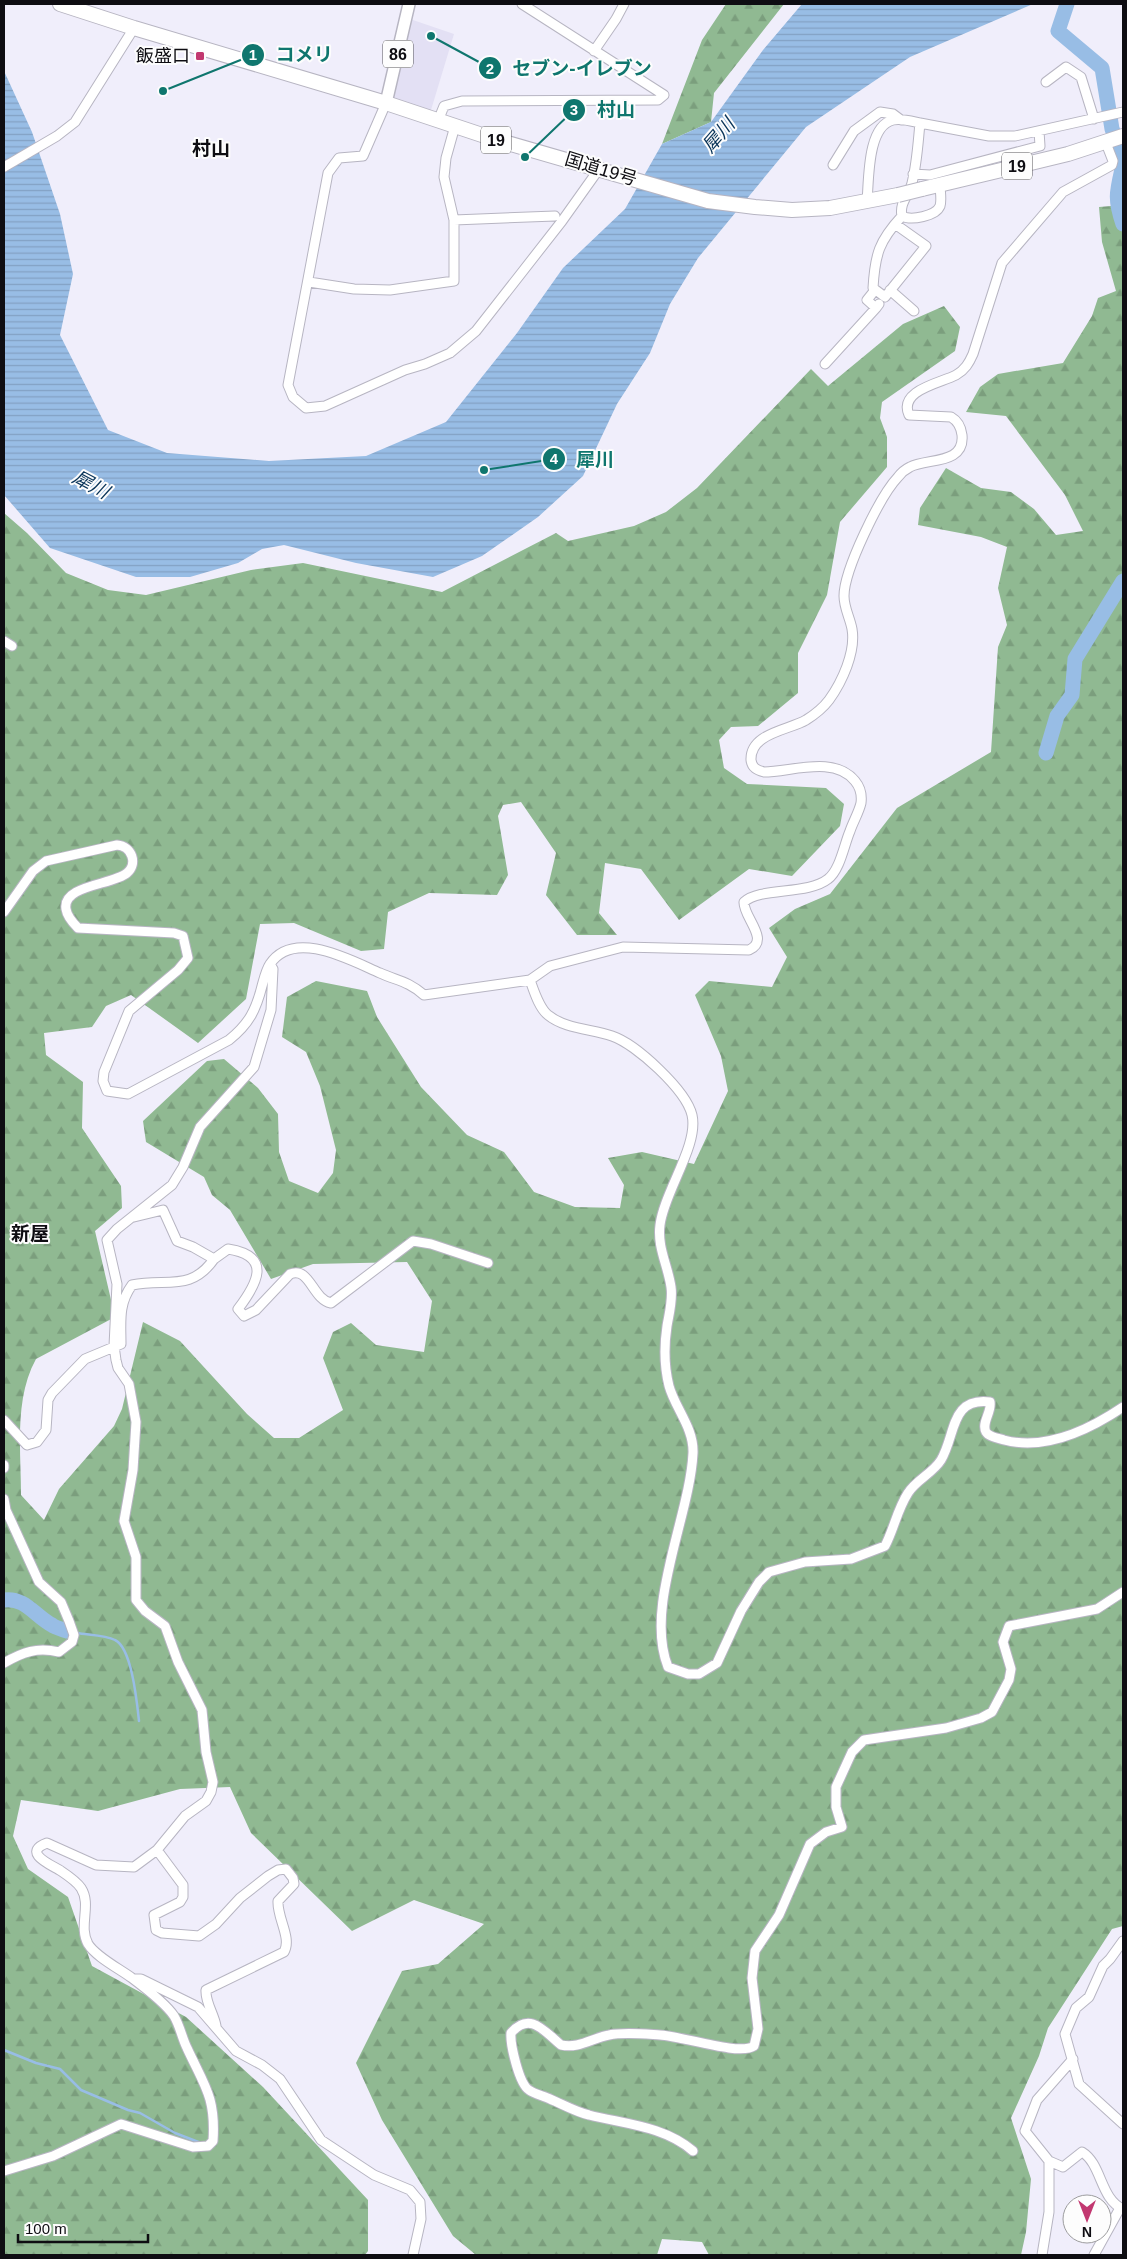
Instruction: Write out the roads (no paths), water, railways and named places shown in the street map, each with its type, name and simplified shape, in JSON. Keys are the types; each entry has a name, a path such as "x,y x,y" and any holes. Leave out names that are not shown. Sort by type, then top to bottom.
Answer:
{"highway":[{"name":"国道19号","path":"60,4 386,103 438,121 708,201 754,207 792,210 830,208 940,185 1068,154 1113,140"}],"main road":[{"name":"86","path":"386,103 409,4"}],"street":[{"path":"438,121 444,106 462,101 658,100 664,95 522,4"},
{"path":"594,51 624,4"},
{"path":"4,167 57,136 75,122 134,28"},
{"path":"1046,82 1066,67 1081,77 1094,118"},
{"path":"386,103 363,156 339,158 328,173 309,282 288,385 293,397 306,408 325,406 450,352 476,331 603,170"},
{"path":"833,165 854,131 880,112 893,114 901,120"},
{"path":"867,201 876,134 880,127 892,120 920,123 989,136 1015,136 1123,112"},
{"path":"902,216 901,210 905,197 912,184 920,123"},
{"path":"309,282 354,289 390,290 454,281 454,220 444,177 455,126"},
{"path":"913,174 930,175 1040,146 1039,131"},
{"path":"4,912 33,871 46,861 108,847 125,846 130,851 131,867 127,873 101,884 78,890 66,901 66,912 73,924 78,928 134,929 174,933 183,936 188,958 178,970 129,1011 104,1072 104,1087 107,1091 128,1094 229,1040 241,1030 256,1010 270,964 276,957 294,949 322,949 412,984 424,995 530,980 550,966 612,948 748,950 754,948 757,937 756,930 744,906 744,902 748,898 819,884 832,874 861,802 859,787 853,779 836,769 817,767 780,771 757,770 751,761 752,755 757,745 766,737 793,726 819,710 829,700 845,670 853,637 844,603 844,591 861,542 888,490 899,476 911,467 942,460 954,455 961,446 962,430 955,419 951,417 909,415 906,405 916,392 957,375 967,367 973,354 1002,263 1063,192 1112,165 1113,140"},
{"path":"902,216 906,219 915,218 938,210 941,204 940,185"},
{"path":"454,220 555,216"},
{"path":"902,216 880,244 874,267 873,288 887,294 914,311"},
{"path":"825,364 876,308 926,246 895,224"},
{"path":"876,290 867,300 876,308"},
{"path":"4,2171 53,2156 121,2124 192,2147 208,2146 213,2141 214,2115 207,2086 186,2048 174,2016 134,1979 119,1971 88,1944 83,1931 85,1905 81,1888 60,1870 43,1862 38,1856 38,1850 41,1845 47,1843 96,1865 122,1868 134,1867 157,1850 185,1816 206,1801 213,1782 206,1752 202,1710 178,1662 173,1642 165,1626 145,1611 136,1600 136,1557 124,1521 133,1470 136,1422 129,1384 118,1368 114,1346 117,1284 107,1240 117,1229 172,1185 183,1167 200,1127 254,1067 270,1010 273,969 270,964"},
{"path":"530,980 547,1015 563,1023 613,1036 642,1053 684,1098 692,1115 693,1127 690,1145 665,1202 659,1235 659,1244 671,1289 665,1352 669,1385 681,1410 693,1450 678,1535 662,1601 662,1643 668,1668 688,1674 699,1674 717,1663 741,1611 759,1582 769,1572 805,1562 851,1560 885,1546 909,1491 940,1462 958,1415 966,1405 974,1402 990,1402 991,1407 985,1426 986,1432 991,1436 1013,1442 1043,1442 1079,1432 1096,1425 1123,1407"},
{"path":"131,1218 163,1210 177,1241 194,1247 214,1259"},
{"path":"4,1420 27,1444 36,1442 46,1430 48,1400 52,1393 85,1359 121,1344 121,1306 125,1295 132,1285 187,1281 205,1272 214,1259 228,1248 242,1251 256,1261 257,1281 238,1309 244,1316 256,1310 290,1274 295,1272 304,1275 324,1302 331,1303 413,1242 431,1244 488,1262"},
{"path":"4,1500 6,1510 39,1582 60,1602 74,1635 72,1642 59,1652 38,1649 27,1651 4,1664"},
{"path":"692,2151 681,2141 660,2132 616,2120 588,2115 528,2090 521,2078 512,2048 511,2032 518,2025 525,2023 534,2024 561,2045 574,2047 609,2035 660,2035 687,2038 732,2049 749,2050 754,2046 758,2029 752,1978 755,1951 779,1915 810,1844 826,1832 842,1827 836,1807 836,1787 852,1752 864,1740 946,1728 982,1718 992,1712 1009,1680 1011,1669 1003,1642 1009,1626 1097,1609 1123,1592"},
{"path":"157,1850 182,1885 184,1891 180,1902 154,1915 156,1930 162,1933 199,1936 216,1924 240,1898 278,1870 286,1869 293,1878 294,1884 278,1901 281,1924 288,1941 284,1952 206,1990 206,1999 215,2016 216,2026"},
{"path":"1123,1941 1103,1966 1089,1997 1076,2008 1065,2034 1079,2084 1123,2124"},
{"path":"134,1979 141,1979 198,2007 236,2051 262,2065 280,2079 322,2140 374,2175 410,2190 420,2202 421,2219 413,2255"},
{"path":"1073,2059 1037,2100 1026,2131 1049,2161 1063,2167 1082,2152 1090,2158 1106,2191 1122,2209 1094,2255"},
{"path":"1042,2255 1049,2212 1049,2161"}],"water":[{"path":"802,4 1033,4 910,57 806,127 698,258 670,304 650,353 617,404 583,476 538,517 482,556 433,577 356,563 284,545 262,549 238,563 190,577 136,577 50,548 4,495 4,71 32,132 60,214 73,274 60,335 108,430 167,453 269,461 366,456 446,422 517,333 563,268 625,209 662,144 711,122 763,50"}],"waterway":[{"path":"1067,4 1058,31 1102,68 1112,129 1123,155"},
{"path":"1123,165 1117,195 1123,224"},
{"path":"1046,753 1057,716 1072,695 1075,659 1123,581"},
{"path":"4,1600 18,1601 54,1626 67,1631"},
{"path":"77,1633 106,1637 115,1640 121,1645 130,1664 139,1721"},
{"path":"4,2050 36,2063 60,2069 81,2090 128,2110 140,2113 175,2133 201,2143"}],"place":[{"name":"セブン-イレブン","path":"431,36"},
{"name":"飯盛口","path":"200,56"},
{"name":"コメリ","path":"163,91"},
{"name":"村山","path":"525,157"},
{"name":"犀川","path":"484,470"}],"district":[{"name":"村山","path":"211,148"},
{"name":"新屋","path":"30,1233"}]}
